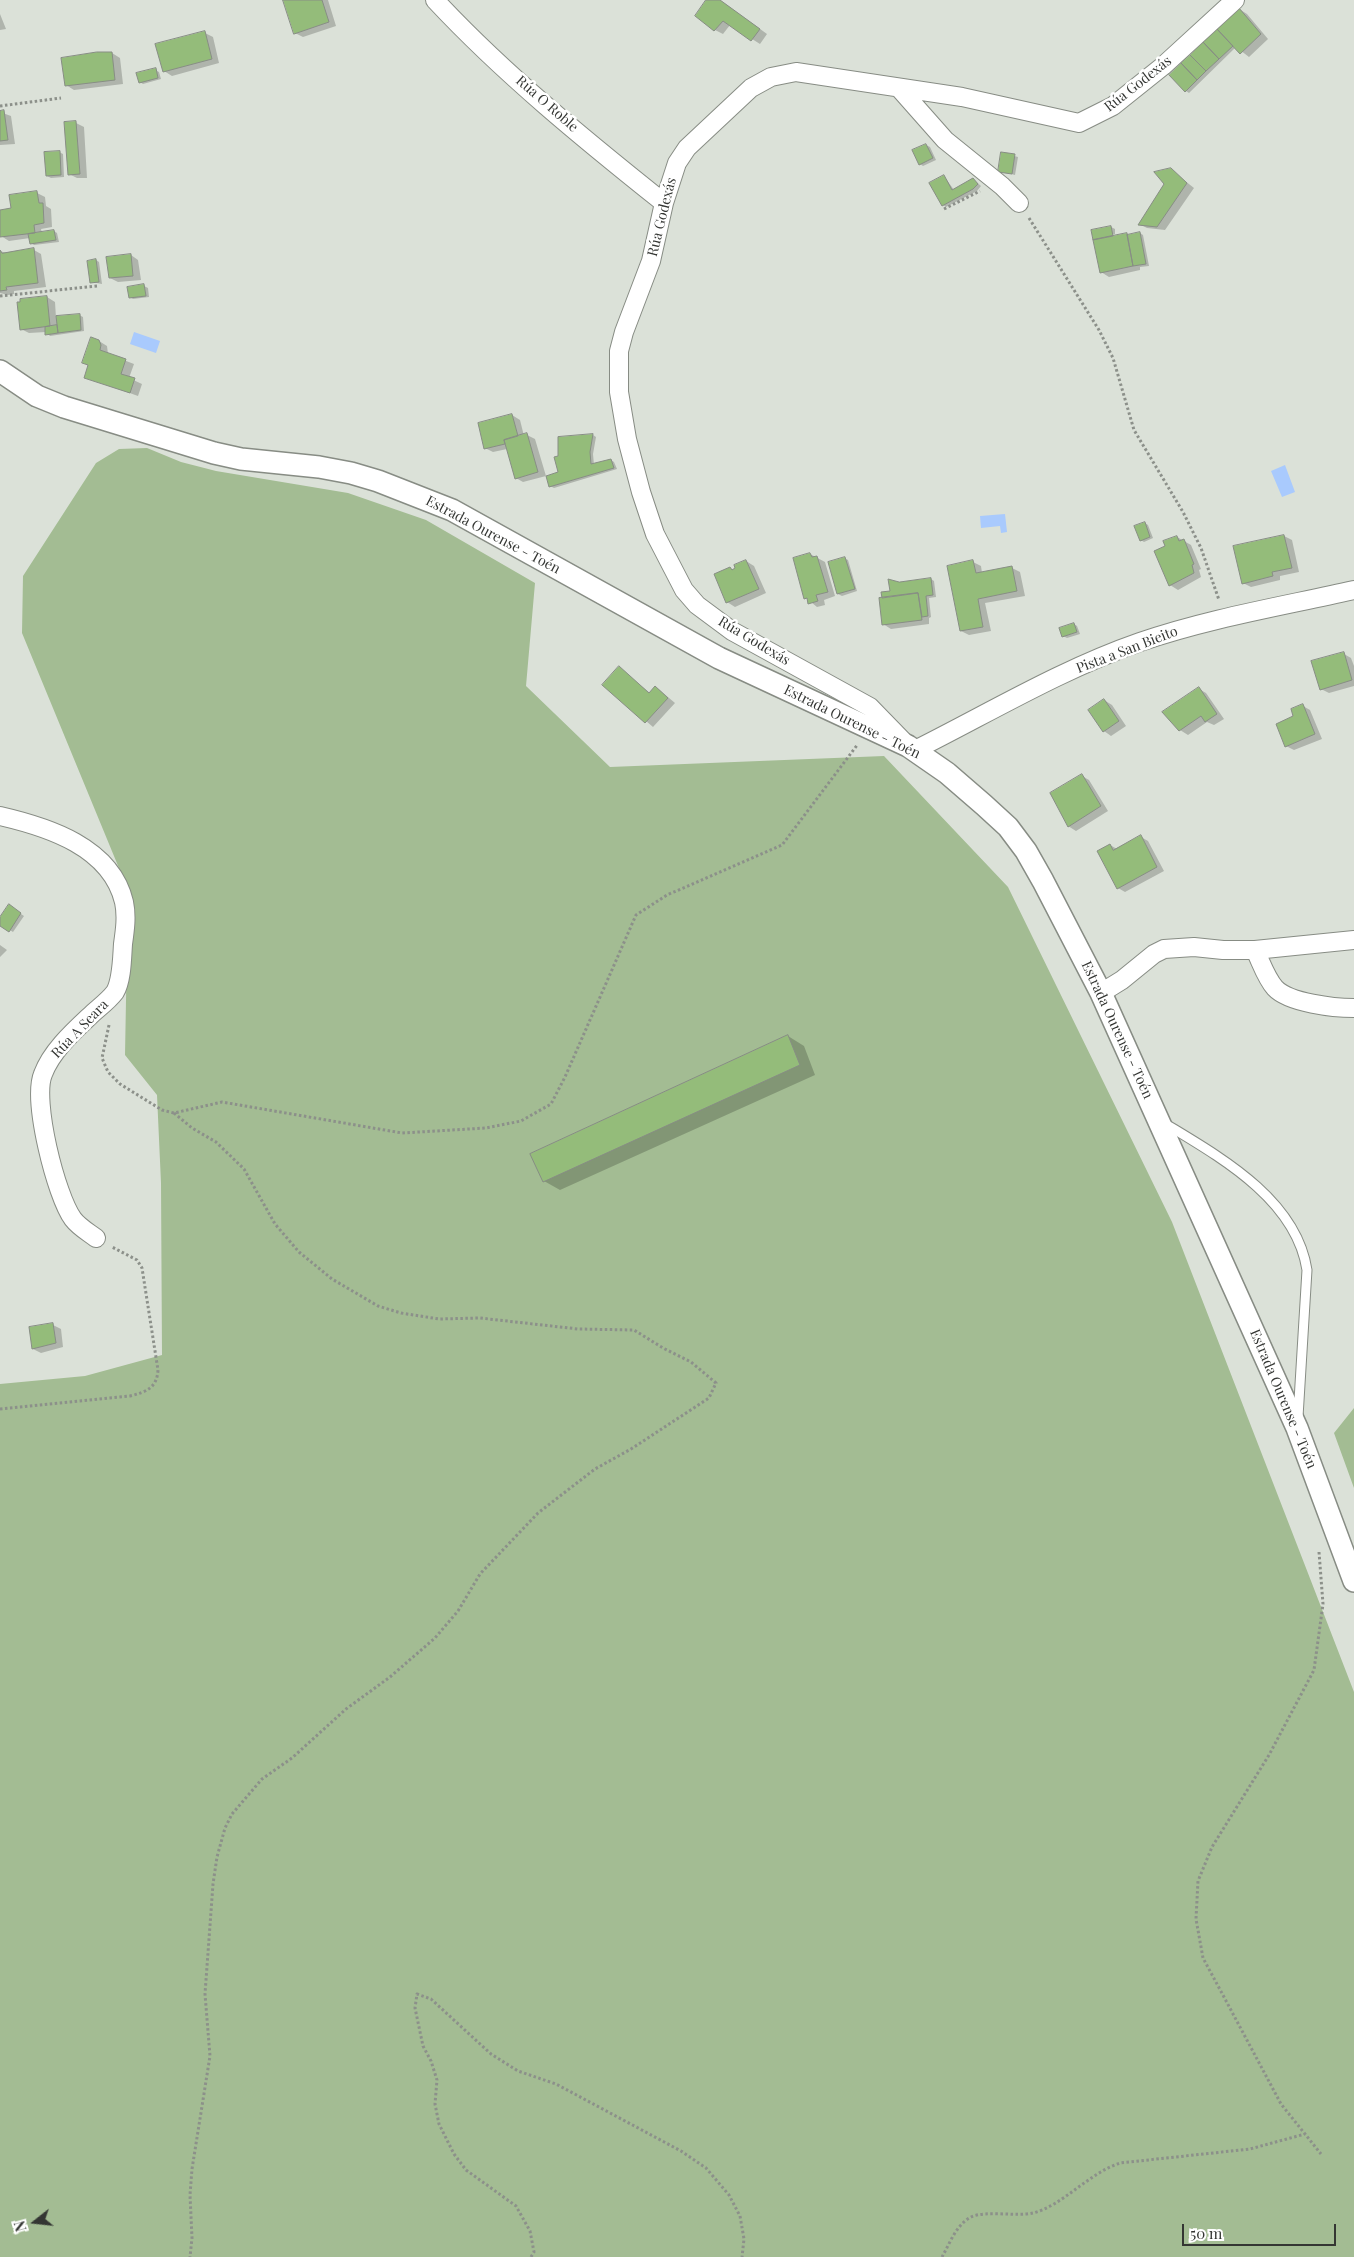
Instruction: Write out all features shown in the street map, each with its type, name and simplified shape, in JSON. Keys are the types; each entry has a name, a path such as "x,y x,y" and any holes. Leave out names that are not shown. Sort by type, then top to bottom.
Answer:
{"street":[{"name":"Rúa O Roble","path":"434,0 461,28 505,68 664,203"},
{"name":"Rúa Godexás","path":"911,748 870,706 732,631 697,605 684,590 673,572 655,534 627,438 619,392 619,352 624,332 651,261 664,203 677,163 687,148 740,96 762,81 780,74 796,72 962,97 1079,123 1113,106 1163,66 1235,0"},
{"path":"899,88 945,140 993,178 1019,203"},
{"name":"Estrada Ourense - Toén","path":"0,371 37,396 64,407 214,453 241,459 319,467 351,473 425,498 452,510 719,658 911,748 947,773 1008,827 1043,881 1101,993 1297,1428 1354,1581"},
{"name":"Pista a San Bieito","path":"911,748 1109,653 1182,628 1354,590"},
{"name":"Rúa A Seara","path":"0,816 52,830 63,835 97,860 108,872 121,895 125,915 122,953 116,990 52,1056 39,1085 43,1132 66,1207 73,1219 96,1238"},
{"path":"1101,993 1122,980 1154,954 1164,949 1194,947 1223,950 1255,950 1354,940"},
{"path":"1255,950 1271,982 1284,994 1327,1006 1354,1008"}],"lane":[{"path":"1159,1120 1241,1175 1268,1198 1297,1235 1304,1253 1306,1270 1297,1428"}],"path":[{"path":"0,106 61,98"},
{"path":"944,209 977,193 993,178"},
{"path":"1019,203 1099,330 1113,358 1134,430 1183,512 1201,548 1225,618"},
{"path":"0,296 97,286"},
{"path":"174,1113 222,1102 402,1134 486,1128 521,1121 551,1104 565,1077 636,914 668,895 782,845 870,729"},
{"path":"116,990 102,1058 108,1072 120,1084 162,1110 174,1113 192,1128 216,1142 244,1169 275,1224 299,1252 332,1279 378,1306 401,1313 439,1319 480,1318 578,1329 634,1330 691,1362 716,1383 710,1398 631,1449 595,1469 538,1513 480,1574 458,1611 435,1638 390,1677 346,1709 292,1758 262,1779 232,1814 225,1828 216,1857 213,1884 205,1994 210,2056 192,2169 190,2195 192,2238 190,2257"},
{"path":"0,1409 130,1396 144,1392 152,1387 157,1379 155,1344 140,1263 96,1238"},
{"path":"1319,1549 1323,1604 1314,1670 1269,1754 1212,1847 1198,1881 1196,1919 1203,1958 1282,2104 1321,2154"},
{"path":"531,2257 534,2252 530,2230 516,2206 466,2170 454,2154 439,2124 435,2104 437,2080 431,2061 423,2046 415,2008 417,1994 431,1999 491,2054 511,2067 556,2084 681,2151 706,2168 729,2195 740,2216 744,2239 742,2257"},
{"path":"942,2257 960,2225 973,2216 1033,2213 1103,2168 1120,2162 1250,2149 1305,2134"}],"green space":[{"path":"147,448 181,462 216,471 348,493 426,520 535,583 526,686 610,767 884,756 1008,887 1172,1222 1354,1692 1354,2257 0,2257 0,1384 85,1376 162,1355 161,1183 157,1095 125,1055 128,890 22,633 23,576 96,463 119,449"},
{"path":"1354,1408 1354,1488 1334,1433"}],"water":[{"path":"134,332 160,341 156,353 130,344"},
{"path":"1285,465 1295,492 1282,497 1271,471"},
{"path":"1005,514 1007,532 1001,533 1000,526 981,528 980,516"}],"building":[{"path":"283,0 322,0 329,22 294,34"},
{"path":"706,0 720,0 760,29 751,41 723,21 714,31 695,16"},
{"path":"1239,8 1261,34 1240,54 1217,29"},
{"path":"1217,29 1233,46 1219,59 1203,42"},
{"path":"205,31 212,59 163,72 155,44"},
{"path":"1203,42 1219,59 1206,71 1190,55"},
{"path":"97,52 112,52 115,80 65,86 61,58"},
{"path":"1190,55 1206,71 1197,80 1181,63"},
{"path":"1181,63 1197,80 1185,92 1169,75"},
{"path":"156,68 158,78 139,83 136,73"},
{"path":"4,110 8,140 0,141 0,111"},
{"path":"76,121 80,174 68,175 64,122"},
{"path":"926,144 933,158 919,165 912,150"},
{"path":"60,151 61,175 46,176 44,152"},
{"path":"1001,152 1015,154 1012,174 998,172"},
{"path":"1171,168 1187,183 1157,227 1138,225 1164,184 1154,172"},
{"path":"944,175 952,190 973,178 978,184 973,189 942,206 929,183"},
{"path":"37,191 39,203 43,203 44,223 34,225 35,233 0,237 0,210 11,208 9,195"},
{"path":"1111,226 1113,236 1093,240 1091,230"},
{"path":"54,230 56,240 30,244 28,234"},
{"path":"1140,232 1146,264 1133,266 1127,235"},
{"path":"1127,233 1133,266 1100,273 1093,240"},
{"path":"34,248 38,283 6,287 7,290 0,291 0,250 2,253"},
{"path":"131,254 133,276 109,278 106,257"},
{"path":"96,259 99,282 90,283 87,261"},
{"path":"144,284 146,296 129,298 127,287"},
{"path":"47,296 50,326 20,330 17,302 20,302 20,299"},
{"path":"80,314 81,330 58,333 56,316"},
{"path":"57,325 58,333 45,335 45,327"},
{"path":"91,337 99,340 100,350 126,359 121,374 135,378 130,393 84,378 88,365 82,363"},
{"path":"512,414 518,436 504,440 505,444 484,449 478,423"},
{"path":"527,433 538,472 515,479 504,440"},
{"path":"593,434 590,452 591,464 611,459 614,468 549,487 546,476 558,472 554,457 558,456 558,437"},
{"path":"1145,522 1150,537 1140,541 1134,526"},
{"path":"1284,535 1292,568 1272,572 1273,576 1242,584 1233,546"},
{"path":"1177,536 1179,541 1184,539 1194,564 1192,565 1194,573 1169,586 1154,551 1165,546 1163,541"},
{"path":"810,553 812,557 817,556 828,592 816,595 818,601 808,604 807,598 804,599 793,558"},
{"path":"845,557 855,589 837,594 828,562"},
{"path":"746,560 759,589 726,603 714,574 730,567 732,570 735,568 734,565"},
{"path":"973,560 976,573 1012,566 1017,591 978,599 983,627 960,631 947,566"},
{"path":"931,578 933,595 926,596 928,616 922,617 918,593 882,598 881,592 890,591 888,579 899,582"},
{"path":"918,593 922,620 882,625 879,598"},
{"path":"1074,623 1077,632 1062,637 1059,628"},
{"path":"1344,652 1352,680 1320,690 1311,661"},
{"path":"619,666 649,693 655,686 668,698 645,723 602,685"},
{"path":"1199,687 1217,714 1205,722 1201,716 1179,731 1162,712"},
{"path":"1104,699 1119,721 1103,732 1088,710"},
{"path":"1303,704 1315,734 1285,747 1276,724 1293,716 1291,709"},
{"path":"1082,774 1101,806 1068,827 1050,793"},
{"path":"1141,835 1157,867 1117,889 1097,851 1110,844 1113,850"},
{"path":"9,904 21,913 9,932 0,926 0,917"},
{"path":"788,1035 800,1065 543,1182 530,1154"},
{"path":"53,1323 56,1343 32,1349 29,1327"}]}
